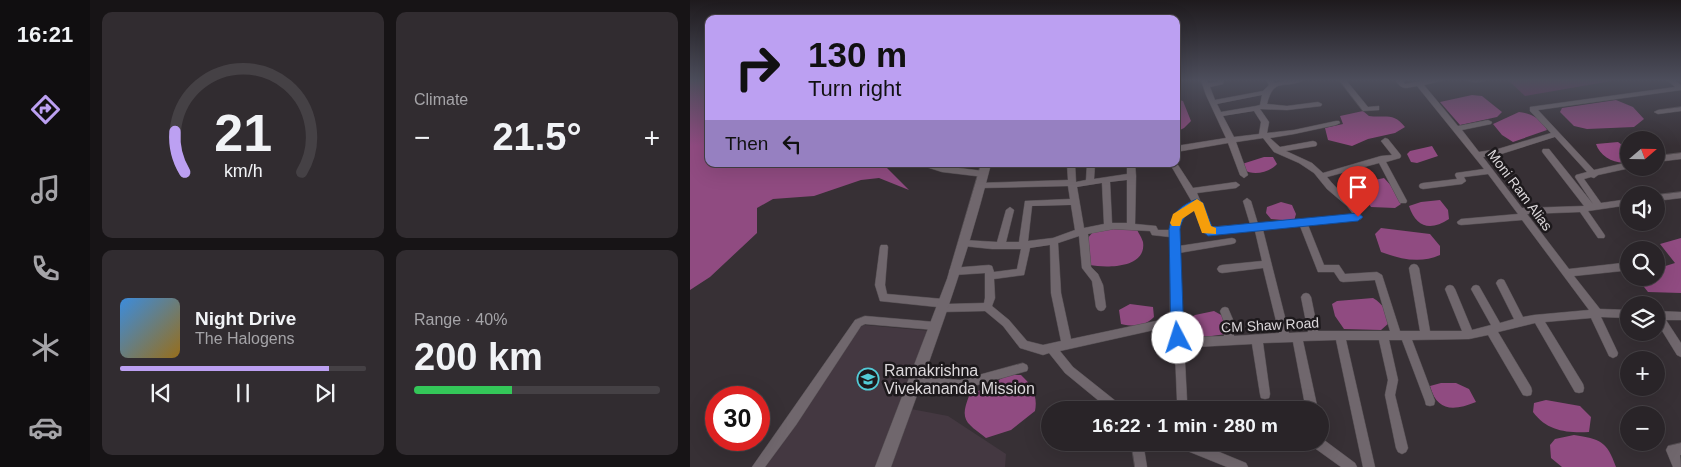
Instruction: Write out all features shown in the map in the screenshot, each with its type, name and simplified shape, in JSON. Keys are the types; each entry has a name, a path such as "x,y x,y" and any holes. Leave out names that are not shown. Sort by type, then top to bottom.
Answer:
{"street":[{"path":"1217,102 1213,103 1220,114 1244,175"},
{"path":"1262,102 1260,107 1265,122 1263,134"},
{"path":"1360,102 1366,109 1376,108"},
{"name":"Moni Ram Alias","path":"1434,102 1477,155 1596,313 1613,353"},
{"path":"1584,102 1533,109 1594,175"},
{"path":"1220,114 1260,107 1287,108 1318,104"},
{"path":"1658,112 1681,109"},
{"path":"1456,129 1488,122"},
{"path":"1180,148 1263,134 1294,132 1336,123"},
{"path":"1176,167 1192,191 1208,231 1303,224 1358,217 1354,206 1330,188 1321,176 1299,159 1284,155 1277,150 1263,134"},
{"path":"1477,155 1498,152 1556,134"},
{"path":"1321,176 1398,155 1385,140"},
{"path":"1277,150 1313,144"},
{"path":"1546,151 1590,207"},
{"path":"1665,157 1680,156"},
{"path":"1381,159 1404,201"},
{"path":"936,167 950,171 1073,184 1132,176"},
{"path":"1071,167 1087,268 1095,273 1101,307"},
{"path":"1090,183 1091,167"},
{"path":"1131,167 1131,227"},
{"path":"1601,236 1579,177 1620,168"},
{"path":"1423,186 1462,181 1459,174 1489,171"},
{"path":"883,467 954,271 983,174"},
{"path":"1106,181 1108,227"},
{"path":"1192,191 1236,185"},
{"path":"1665,197 1681,195"},
{"path":"1247,201 1257,227 1285,338"},
{"path":"989,276 1021,272 1028,203 1076,202"},
{"path":"1182,400 1177,324 1175,234 1177,217 1197,203"},
{"path":"1461,222 1620,203"},
{"path":"1001,245 1010,210"},
{"path":"1303,224 1321,269 1336,268 1343,278 1377,276 1379,278 1430,401"},
{"path":"963,244 1001,245 1063,241 1082,232 1108,227 1153,228 1155,233 1175,234"},
{"path":"1176,250 1232,241"},
{"path":"1054,242 1056,293 1066,345"},
{"path":"884,246 880,285 883,298 942,305 987,307 1006,323 1024,345 1043,350 1177,324"},
{"path":"1222,269 1267,264"},
{"path":"1566,273 1620,267"},
{"path":"954,271 989,268 990,298 987,307"},
{"path":"1414,268 1426,336"},
{"path":"1501,283 1521,322"},
{"path":"1450,289 1469,335"},
{"path":"1476,289 1527,391"},
{"path":"1306,297 1314,336"},
{"path":"1225,311 1228,322 1229,342"},
{"name":"CM Shaw Road","path":"1177,324 1183,338 1196,342 1229,342 1314,336 1469,335 1538,319 1596,313 1620,314"},
{"path":"1665,315 1681,316"},
{"path":"1538,319 1579,388"},
{"path":"758,467 792,421 858,324 866,320 935,326"},
{"path":"1665,327 1681,352"},
{"path":"1340,336 1369,467"},
{"path":"1383,336 1393,380 1390,395 1402,448"},
{"path":"1297,337 1310,401"},
{"path":"1257,340 1265,394"},
{"path":"1051,348 1069,370 1107,401"},
{"path":"915,381 960,385 1023,368"},
{"path":"1679,467 1672,450 1681,450"},
{"path":"1138,451 1141,467"},
{"path":"1212,451 1242,467"},
{"path":"1328,451 1351,467"}],"shaded area":[{"path":"690,102 705,102 705,167 886,167 909,190 879,178 861,180 814,196 773,199 757,208 757,233 710,277 690,290"},
{"path":"1180,102 1183,102 1191,121 1180,130"},
{"path":"1440,102 1489,102 1502,112 1497,117 1460,125"},
{"path":"1604,102 1620,102 1633,107 1644,119 1634,127 1587,129 1574,126 1560,112 1562,108"},
{"path":"1363,111 1369,116 1393,117 1405,127 1395,133 1368,139 1352,146 1328,140 1325,128 1343,124 1340,116"},
{"path":"1519,112 1536,117 1547,130 1513,142 1502,135 1493,124"},
{"path":"1620,143 1620,162 1609,159 1601,153 1596,144"},
{"path":"1432,146 1438,156 1417,163 1411,162 1407,154 1410,151"},
{"path":"1264,157 1273,157 1277,164 1262,172 1252,173 1244,170 1242,164"},
{"path":"1384,178 1396,191 1401,204 1395,208 1371,207 1356,184"},
{"path":"1440,200 1448,210 1449,219 1436,225 1430,226 1420,223 1409,206 1421,202"},
{"path":"1281,202 1292,205 1296,214 1294,221 1271,219 1266,213 1267,207"},
{"path":"1116,228 1136,228 1143,242 1139,257 1124,265 1090,265 1086,240 1093,232"},
{"path":"1381,228 1430,234 1440,246 1440,255 1418,260 1395,257 1381,252 1375,234"},
{"path":"1681,238 1681,293 1648,292 1643,286 1665,286 1665,266 1675,263 1665,250 1665,243"},
{"path":"1373,298 1384,309 1389,323 1381,330 1344,329 1335,316 1332,304 1337,301"},
{"path":"1130,304 1153,307 1154,317 1146,323 1139,325 1121,324 1119,310"},
{"path":"1214,311 1223,316 1226,334 1198,338 1189,330 1187,320 1195,315"},
{"name":"Ramakrishna Vivekananda Mission","path":"864,325 930,331 879,467 764,467 859,328"},
{"path":"1008,375 1021,375 1028,383 1036,400 1035,411 1011,430 986,438 967,421 965,416 966,404 969,396"},
{"path":"1441,383 1456,383 1469,389 1476,402 1454,408 1442,405 1433,395 1430,386"},
{"path":"1546,400 1580,406 1591,417 1589,432 1565,431 1544,423 1533,412 1534,403"},
{"path":"911,409 948,416 1006,454 1005,467 890,467"},
{"path":"1574,435 1590,438 1601,443 1613,458 1616,467 1562,467 1551,458 1550,445 1555,439"}],"slow traffic":[{"path":"1176,223 1177,217 1197,203 1206,230 1212,231"}],"place":[{"name":"Ramakrishna Vivekananda Mission","path":"868,379"}],"route":[{"path":"1178,338 1178,327 1175,321 1174,272 1176,266 1174,229 1177,217 1186,209 1197,203 1208,231 1358,217"}]}
